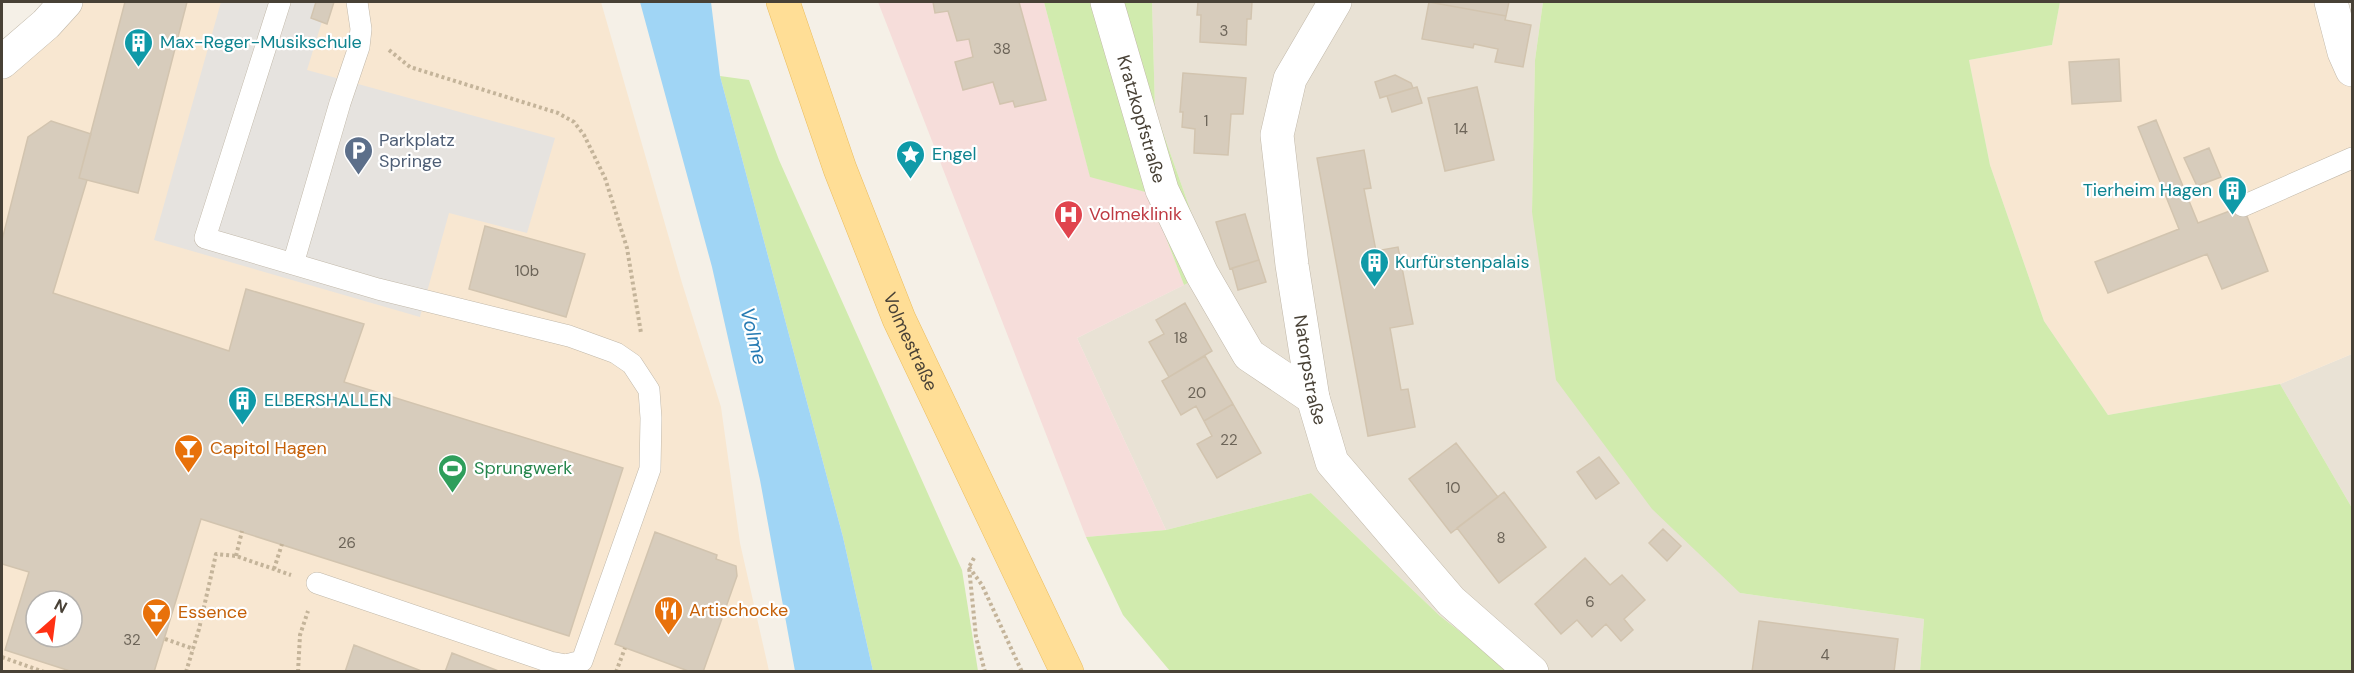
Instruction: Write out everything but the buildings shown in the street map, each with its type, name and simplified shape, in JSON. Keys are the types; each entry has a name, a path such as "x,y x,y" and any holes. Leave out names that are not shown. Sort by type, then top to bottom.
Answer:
{"main road":[{"name":"Volmestraße","path":"783,2 840,169 899,319 1066,672"}],"street":[{"path":"2,62 46,24 66,2"},
{"name":"Kratzkopfstraße","path":"1107,2 1162,189 1202,274 1249,355 1313,398"},
{"name":"Natorpstraße","path":"1335,2 1290,79 1277,135 1292,265 1313,398 1332,462 1451,601 1532,672"},
{"path":"2331,2 2344,52 2352,70"}],"lane":[{"path":"279,2 205,238 378,289 569,336 616,353 632,364 649,390 651,418 650,469 582,661 566,664 550,662 317,583"},
{"path":"293,264 340,103 359,47 361,30 357,2"},
{"path":"2243,206 2352,158"}],"path":[{"path":"361,30 410,67 558,113 574,122 584,135 604,178 627,248 642,341 638,355 632,364"},
{"path":"236,556 242,531"},
{"path":"274,569 282,544"},
{"path":"186,672 194,649 216,554 236,556 317,583 300,635 298,672"},
{"path":"985,672 976,637 969,567 982,585 1022,672"},
{"path":"165,639 194,649"},
{"path":"616,672 625,648"},
{"path":"2,657 44,672"}],"shaded area":[{"path":"66,2 601,2 682,283 721,407 740,543 769,671 2,671 2,62"},
{"name":"Parkplatz Springe","path":"221,2 328,2 307,70 555,138 527,233 449,213 420,317 154,240"},
{"name":"Volmeklinik","path":"878,2 1044,2 1090,176 1149,193 1184,285 1077,338 1166,530 1086,537"},
{"path":"1152,2 1543,2 1535,60 1532,212 1740,593 1924,619 1920,671 1516,672 1440,616 1311,493 1166,530 1077,338 1212,271 1155,110"},
{"path":"2060,2 2331,2 2352,70 2352,354 2280,384 2108,415 2044,321 1990,165 1969,60 2052,45"},
{"path":"2352,354 2352,508 2280,384"}],"green space":[{"path":"1044,2 1152,2 1155,110 1212,271 1184,285 1149,193 1090,177"},
{"path":"1543,2 2060,2 2052,45 1969,60 1990,165 2044,321 2108,415 2280,384 2352,508 2352,671 1920,671 1924,619 1740,593 1652,509 1556,380 1532,212 1535,60"},
{"path":"720,76 749,80 779,160 962,570 978,671 873,671 843,537"},
{"path":"1311,493 1440,616 1508,669 1516,671 1170,671 1123,615 1086,537 1166,530"}],"water":[{"name":"Volme","path":"640,2 711,2 720,76 843,537 873,671 795,671 760,480 712,267"}],"place":[{"name":"Max-Reger-Musikschule","path":"139,68"},
{"name":"Parkplatz Springe","path":"358,176"},
{"name":"Engel","path":"911,180"},
{"name":"Tierheim Hagen","path":"2233,216"},
{"name":"Volmeklinik","path":"1068,240"},
{"name":"Kurfürstenpalais","path":"1374,288"},
{"name":"ELBERSHALLEN","path":"243,426"},
{"name":"Capitol Hagen","path":"189,474"},
{"name":"Sprungwerk","path":"453,494"},
{"name":"Artischocke","path":"668,636"},
{"name":"Essence","path":"157,638"}]}
